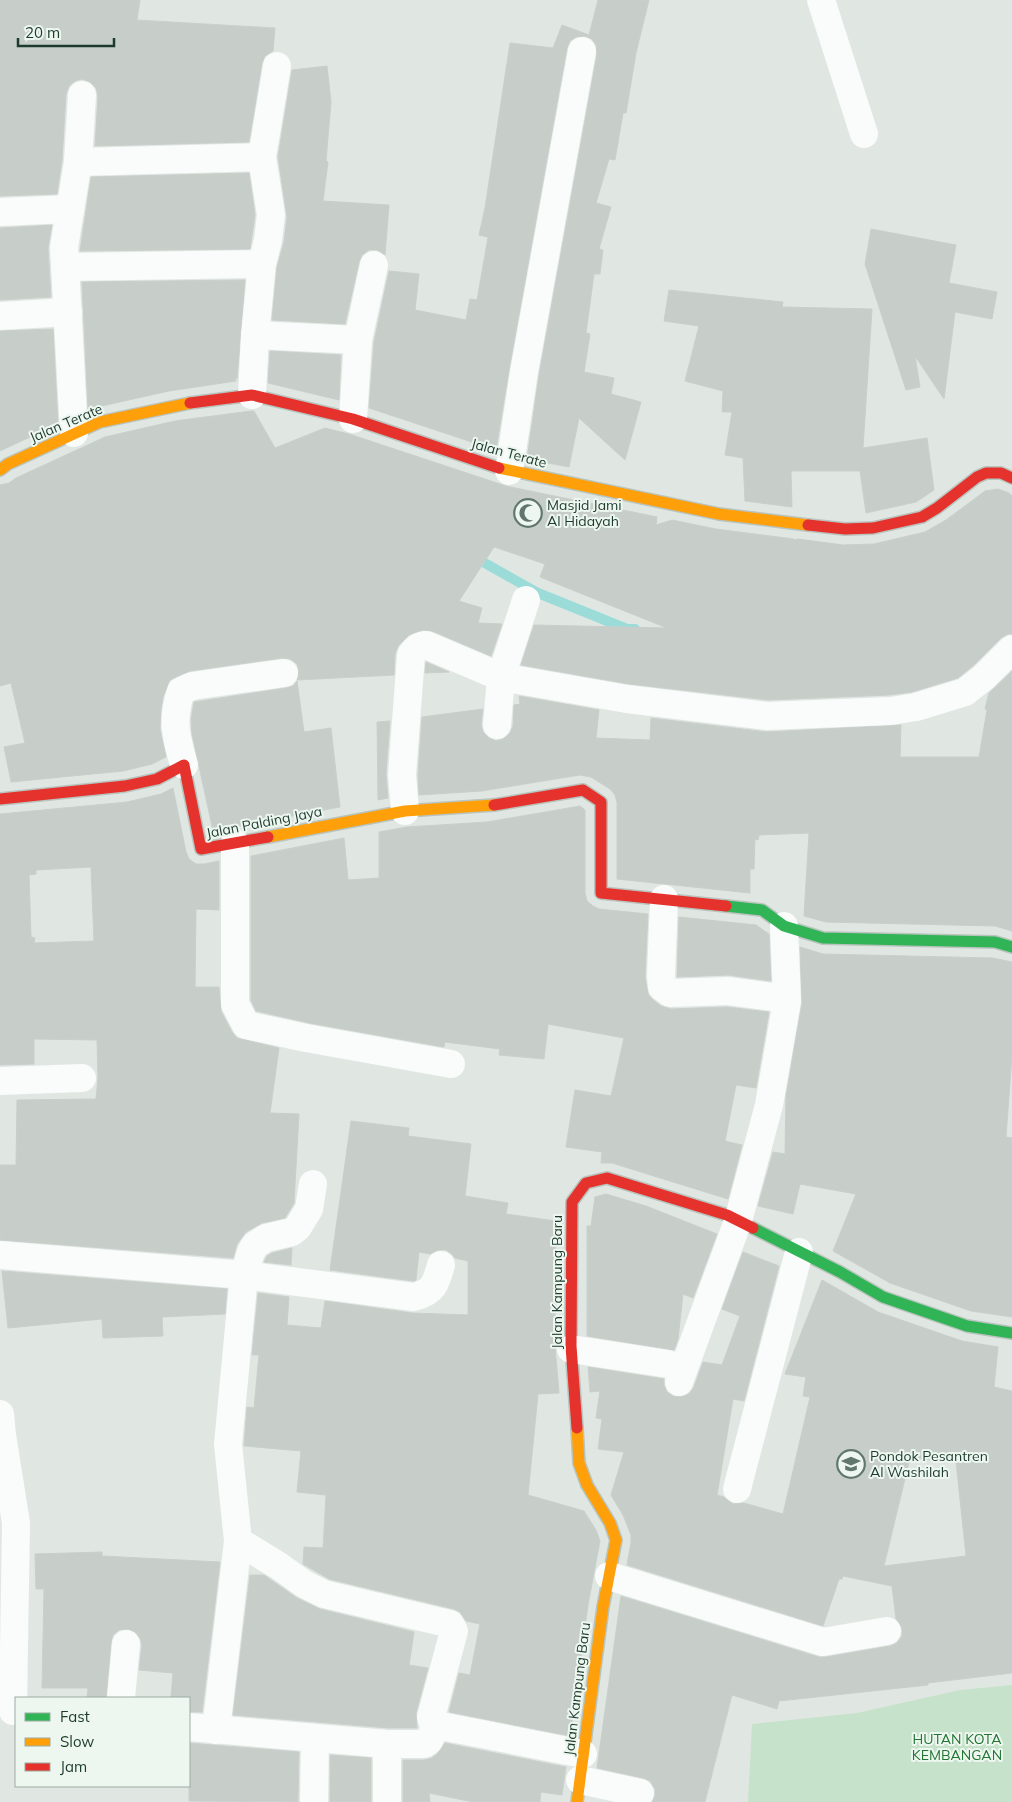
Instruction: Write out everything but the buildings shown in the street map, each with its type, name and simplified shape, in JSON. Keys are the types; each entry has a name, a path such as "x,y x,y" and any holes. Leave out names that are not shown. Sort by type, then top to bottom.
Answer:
{"street":[{"path":"821,0 864,134"},
{"path":"510,471 524,372 582,51"},
{"path":"252,395 262,264 268,240 270,215 262,157 277,66"},
{"path":"74,433 64,247 78,162 82,95"},
{"path":"78,162 262,157"},
{"path":"0,212 70,209"},
{"path":"65,267 262,264"},
{"path":"353,419 358,340 374,265"},
{"path":"0,316 68,312"},
{"path":"255,336 358,340"},
{"name":"Jalan Terate","path":"0,470 8,464 100,422 172,406 252,395 353,419 510,471 719,514 845,529 873,528 922,517 937,508 977,477 986,473 1000,473 1012,478"},
{"path":"497,725 501,677 526,600"},
{"path":"405,811 402,775 410,655 421,646 426,645 501,677 628,699 767,716 891,711 916,707 965,692 984,677 1012,649"},
{"path":"0,799 125,786 157,779 184,765 175,736 175,707 181,691 192,686 284,674"},
{"name":"Jalan Palding Jaya","path":"184,765 201,849 405,811 484,807 583,790 601,802 602,892 664,900"},
{"path":"235,843 235,1004 246,1025 306,1038 451,1064"},
{"path":"773,997 728,991 670,993 662,987 664,900 762,910 784,926 823,938 995,942 1012,947"},
{"path":"571,1349 673,1373 738,1221 769,1105 787,1001 784,926"},
{"path":"0,1081 82,1078"},
{"name":"Jalan Kampung Baru","path":"580,1779 603,1607 616,1540 610,1523 587,1485 578,1463 571,1349 572,1202 586,1182 607,1178 726,1215 840,1272 882,1298 967,1326 1012,1333"},
{"path":"216,1730 238,1541 228,1444 244,1275 255,1245 266,1238 292,1232 298,1227 312,1202 313,1184"},
{"path":"736,1489 799,1252"},
{"path":"0,1255 244,1275 414,1297 422,1295 432,1288 441,1265"},
{"path":"0,1414 16,1523 10,1711"},
{"path":"238,1541 304,1584 324,1594 450,1624 454,1631 431,1717 436,1725 580,1779 640,1793"},
{"path":"609,1576 823,1642 887,1631"},
{"path":"121,1697 126,1644"},
{"path":"190,1728 387,1744 424,1744 429,1741 436,1725"},
{"path":"314,1802 315,1738"},
{"path":"387,1744 387,1802"}],"green space":[{"name":"HUTAN KOTA KEMBANGAN","path":"1012,1685 1012,1802 748,1802 752,1724 857,1713 960,1690"}],"waterway":[{"path":"474,557 538,593 627,629 635,629"}],"traffic: fast":[{"path":"726,906 762,910 784,926 823,938 995,942 1012,947"},
{"path":"753,1228 840,1272 883,1297 967,1326 1012,1333"}],"traffic: slow":[{"path":"0,470 8,464 100,422 190,403"},
{"path":"499,468 719,514 808,525"},
{"path":"268,837 405,811 494,805"},
{"path":"577,1428 579,1463 587,1485 610,1523 616,1540 603,1607 577,1802"}],"traffic: jam":[{"path":"190,403 252,395 353,419 499,468"},
{"path":"808,525 845,529 873,528 922,517 937,508 977,477 986,473 1001,473 1012,478"},
{"path":"0,799 125,786 157,779 184,765 201,849 268,837"},
{"path":"494,805 583,790 601,802 601,893 726,906"},
{"path":"577,1428 571,1346 572,1202 586,1183 607,1178 727,1215 753,1228"}],"place":[{"name":"Masjid Jami Al Hidayah","path":"528,513"},
{"name":"Pondok Pesantren Al Washilah","path":"851,1464"}]}
